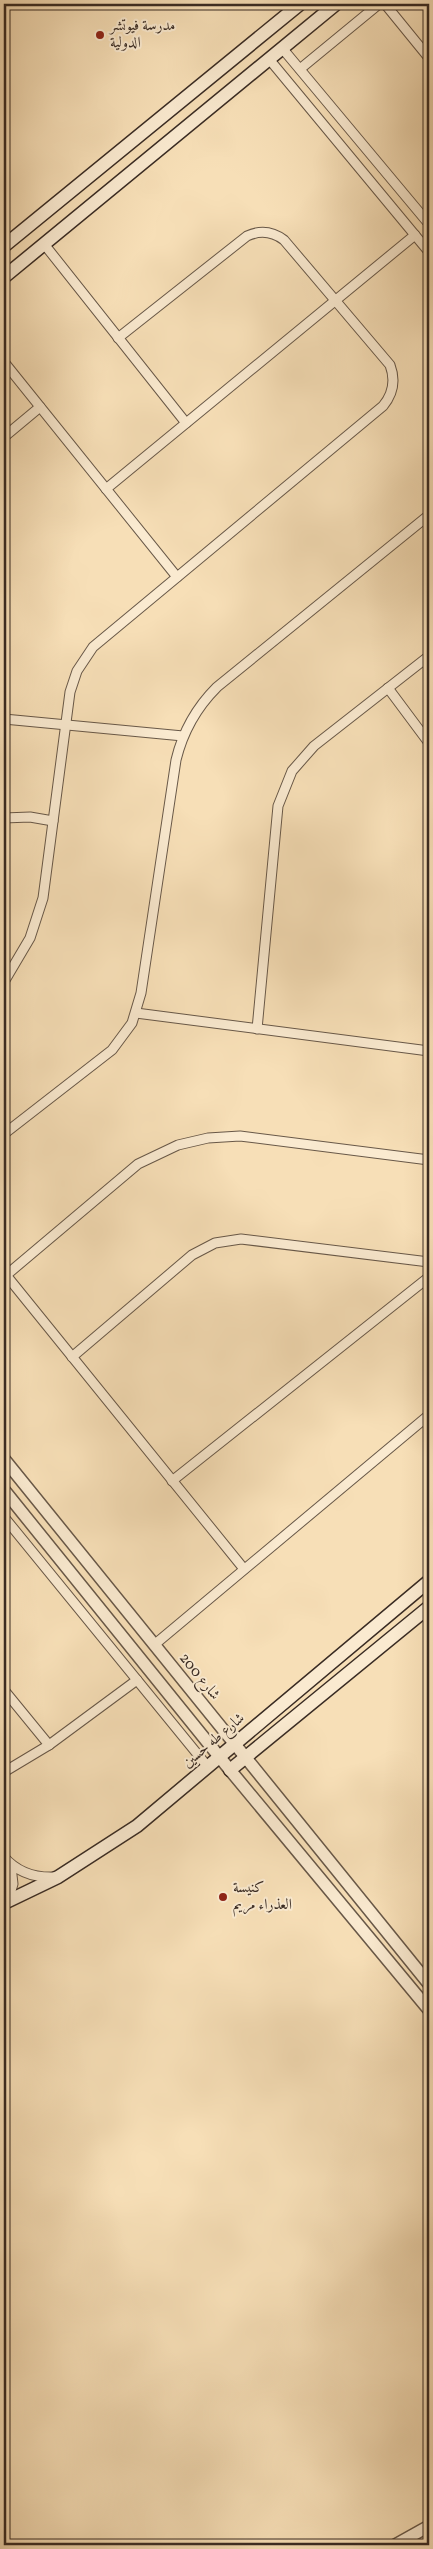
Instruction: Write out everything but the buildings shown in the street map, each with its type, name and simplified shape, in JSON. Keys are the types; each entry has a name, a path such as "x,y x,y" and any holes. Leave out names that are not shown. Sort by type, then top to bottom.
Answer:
{"main road":[{"path":"4,246 300,4"},
{"path":"4,277 336,4"},
{"name":"شارع طه حسين","path":"6,1902 58,1877 137,1826 429,1581"},
{"path":"230,1770 429,1607"}],"street":[{"path":"300,69 379,4"},
{"path":"385,4 429,58"},
{"path":"282,48 429,224"},
{"path":"268,59 429,252"},
{"path":"4,982 24,952 36,926 43,898 65,725 73,681 83,661 93,647 383,406 390,396 394,383 390,366 284,240 269,232 258,232 247,236 118,338"},
{"path":"106,489 415,235"},
{"path":"44,244 186,423"},
{"path":"4,362 177,577"},
{"path":"4,437 40,407"},
{"path":"4,1134 112,1050 127,1032 136,1013 141,993 176,760 183,736 194,715 217,687 429,515"},
{"path":"257,1029 276,818 282,794 292,772 306,753 429,656"},
{"path":"388,688 429,743"},
{"path":"4,718 183,736"},
{"path":"4,818 30,817 53,820"},
{"path":"136,1013 429,1051"},
{"path":"244,1569 5,1276 138,1164 164,1150 192,1141 240,1136 429,1160"},
{"path":"72,1357 192,1255 215,1243 241,1239 429,1262"},
{"path":"172,1481 429,1277"},
{"path":"154,1645 429,1415"},
{"name":"شارع 200","path":"4,1459 429,1984"},
{"path":"4,1490 230,1770 429,2010"},
{"path":"4,1517 208,1767"},
{"path":"4,1772 48,1746 137,1680"},
{"path":"4,1690 48,1746"},
{"path":"4,1857 11,1866 33,1875 58,1877"},
{"path":"6,1902 13,1884 11,1866"},
{"path":"395,2545 429,2526"}],"place":[{"name":"مدرسة فيوتشر الدولية","path":"100,35"},
{"name":"كنيسة العذراء مريم","path":"223,1897"}]}
